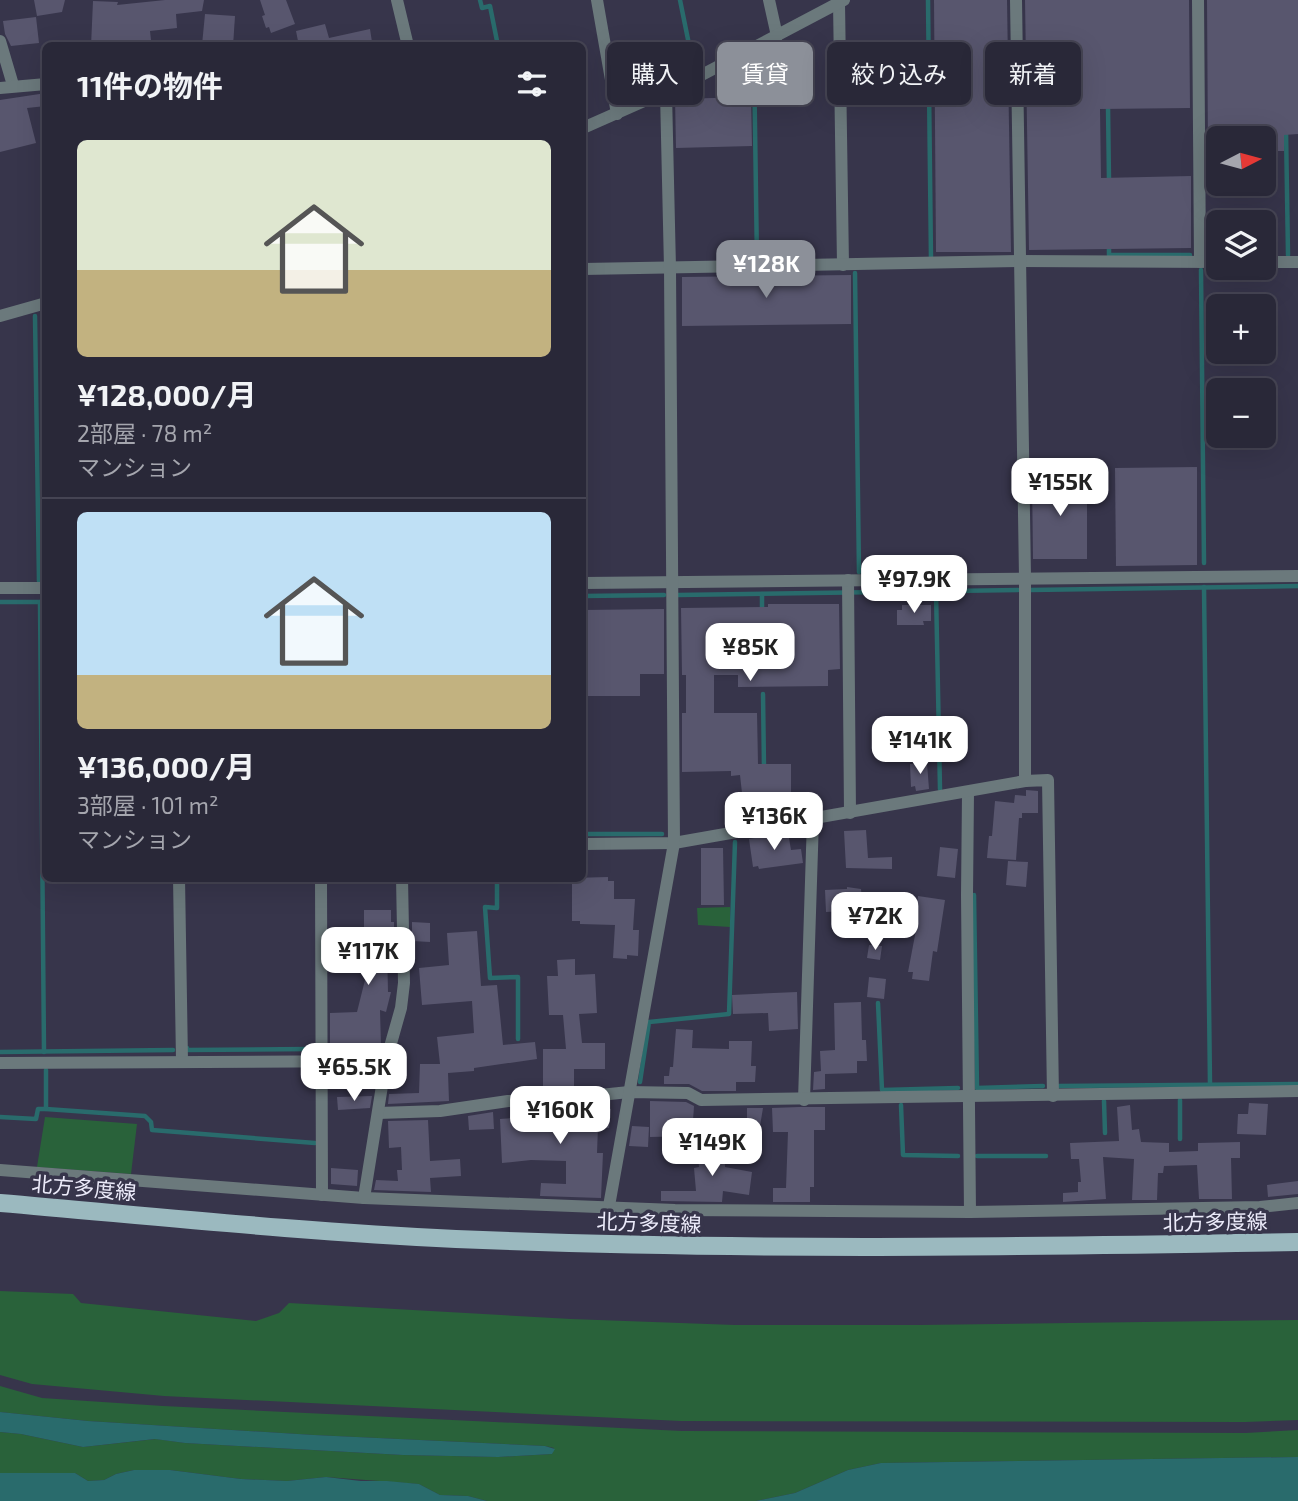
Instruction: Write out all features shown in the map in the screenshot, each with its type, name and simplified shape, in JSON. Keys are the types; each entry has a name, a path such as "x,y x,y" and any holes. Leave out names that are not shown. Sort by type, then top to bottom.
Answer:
{"main road":[{"name":"北方多度線","path":"0,1203 453,1238 682,1246 950,1248 1298,1242"}],"street":[{"path":"397,0 407,42"},
{"path":"597,0 617,114"},
{"path":"769,0 777,36"},
{"path":"1016,0 1025,578 1024,781"},
{"path":"1198,0 1200,262"},
{"path":"703,74 841,1 843,265"},
{"path":"0,41 6,87 42,84"},
{"path":"586,127 638,105"},
{"path":"609,1206 674,843 666,105"},
{"path":"586,269 1020,261 1206,262"},
{"path":"1276,262 1298,262"},
{"path":"0,316 42,304"},
{"path":"586,583 1298,576"},
{"path":"848,582 850,813"},
{"path":"0,588 42,588"},
{"path":"586,844 674,843 1024,781 1048,780 1053,1096"},
{"path":"968,793 970,1212"},
{"path":"804,1100 813,819"},
{"path":"179,882 182,1061"},
{"path":"321,882 322,1195"},
{"path":"364,1198 386,1061 401,1008 404,983 402,882"},
{"path":"0,1063 386,1061"},
{"path":"378,1113 440,1111 508,1101 629,1093 688,1093 701,1100 804,1100 1298,1091"},
{"path":"0,1170 364,1198 761,1212 970,1212 1260,1207 1298,1203"}],"shaded area":[{"path":"730,907 730,927 698,925 697,908"},
{"path":"45,1117 137,1124 131,1174 37,1167"},
{"path":"0,1291 73,1294 81,1303 256,1321 279,1313 289,1303 735,1325 1298,1320 1298,1420 681,1421 164,1396 32,1384 0,1375"},
{"path":"0,1386 42,1398 163,1406 682,1431 1246,1433 1298,1430 1298,1457 881,1463 848,1470 795,1493 756,1501 487,1501 468,1496 440,1495 419,1484 326,1477 287,1481 241,1479 170,1470 134,1470 104,1480 88,1481 75,1473 0,1473 0,1432 83,1447 156,1439 185,1443 403,1455 498,1457 552,1454 554,1448 88,1421 0,1412"},
{"path":"0,1412 88,1421 545,1446 555,1449 552,1454 498,1457 403,1455 155,1439 83,1447 0,1432"},
{"path":"1298,1457 1298,1501 756,1501 795,1493 848,1470 881,1463"},
{"path":"134,1470 170,1470 241,1479 287,1481 326,1477 387,1481 419,1484 440,1495 468,1496 487,1501 0,1501 0,1473 75,1473 88,1481 104,1480"}],"building":[{"path":"34,0 65,0 62,12 37,16"},
{"path":"165,0 204,0 202,11 176,14 177,28 150,31 151,40 147,42 91,42 93,1 118,2 117,5"},
{"path":"260,0 286,0 295,24 271,33 262,16 265,15"},
{"path":"934,0 1007,0 1008,42 985,42 985,105 1009,105 1011,252 936,252 935,105 971,105 971,42 934,42"},
{"path":"1025,0 1189,0 1190,108 1100,109 1101,178 1191,176 1191,248 1029,250 1027,105 1081,105 1081,42 1026,42"},
{"path":"1207,0 1298,0 1298,134 1284,135 1284,151 1276,151 1276,126 1208,126"},
{"path":"205,14 235,16 233,42 202,42"},
{"path":"36,17 39,43 11,46 3,21"},
{"path":"325,24 329,38 370,29 372,42 298,42 296,31"},
{"path":"42,94 42,106 27,108 36,143 0,152 0,100"},
{"path":"703,98 717,98 717,105 751,105 752,146 676,148 675,105 703,105"},
{"path":"851,275 851,324 682,326 682,277"},
{"path":"1197,467 1197,565 1116,566 1115,468"},
{"path":"1032,477 1087,477 1087,559 1033,559"},
{"path":"768,604 839,604 840,669 828,670 828,686 738,687 738,675 714,675 714,713 757,713 758,764 791,764 791,813 788,814 780,814 780,801 743,802 740,775 731,776 731,771 682,772 682,713 686,713 686,675 682,675 681,608 768,607"},
{"path":"902,605 931,605 931,621 923,621 924,625 897,625 897,610 902,610"},
{"path":"664,609 664,674 640,674 640,696 586,696 586,610"},
{"path":"927,763 929,789 916,791 915,786 911,787 910,764"},
{"path":"1026,790 1038,791 1038,813 1022,813 1022,818 1019,818 1016,860 987,858 995,801 1014,803 1015,795 1026,796"},
{"path":"866,830 868,858 892,857 892,869 846,868 844,831"},
{"path":"788,832 791,850 801,849 803,863 759,869 758,866 753,867 749,839"},
{"path":"940,847 958,849 955,878 937,876"},
{"path":"701,848 723,848 724,905 701,905"},
{"path":"1008,861 1028,862 1026,887 1006,885"},
{"path":"608,877 608,881 614,881 614,899 635,899 633,930 639,930 638,956 627,955 627,959 613,958 615,925 580,924 580,921 572,921 572,882 586,882 586,878"},
{"path":"847,887 861,889 863,910 826,912 825,890"},
{"path":"918,896 945,900 937,952 933,951 929,981 912,979 913,972 908,972 916,930"},
{"path":"364,910 391,910 391,922 394,922 394,941 391,941 391,946 387,946 388,992 391,992 386,1012 380,1010 381,1046 330,1047 330,1013 357,1012 367,972 362,972"},
{"path":"412,922 430,923 430,942 412,941"},
{"path":"477,931 481,986 497,985 503,1045 535,1042 537,1059 448,1073 449,1101 388,1104 389,1094 419,1093 420,1064 440,1064 437,1037 474,1033 472,1001 422,1005 419,968 449,965 447,933"},
{"path":"869,945 882,946 880,960 867,958"},
{"path":"575,959 575,975 595,974 597,1013 579,1014 582,1043 605,1043 605,1069 574,1069 574,1089 547,1091 547,1088 543,1088 543,1049 566,1049 563,1015 549,1015 547,976 558,976 557,960"},
{"path":"869,977 886,979 884,999 867,997"},
{"path":"797,992 798,1029 769,1031 768,1013 733,1014 732,995"},
{"path":"861,1002 862,1040 866,1040 867,1061 857,1061 857,1073 825,1074 825,1089 813,1090 814,1072 821,1071 820,1051 835,1050 834,1003"},
{"path":"676,1029 693,1030 692,1048 729,1049 729,1041 752,1041 751,1066 756,1066 755,1082 736,1082 736,1091 702,1091 689,1084 664,1084 664,1076 669,1076 670,1067 673,1067"},
{"path":"372,1096 370,1108 338,1110 337,1097"},
{"path":"650,1101 686,1102 694,1106 692,1136 650,1137"},
{"path":"1249,1103 1268,1104 1266,1135 1237,1134 1238,1114 1248,1114"},
{"path":"586,1105 611,1109 609,1128 598,1127 597,1153 603,1153 601,1198 540,1196 541,1183 566,1184 566,1161 502,1163 500,1119 538,1116 538,1111 547,1112 547,1109"},
{"path":"1130,1105 1132,1130 1139,1129 1141,1142 1169,1143 1169,1152 1198,1151 1198,1143 1240,1142 1240,1158 1231,1158 1232,1199 1199,1199 1197,1165 1164,1166 1163,1173 1158,1173 1157,1200 1132,1200 1134,1159 1103,1157 1106,1199 1063,1202 1063,1193 1078,1192 1078,1182 1081,1182 1079,1159 1071,1159 1070,1143 1119,1141 1117,1107"},
{"path":"825,1107 825,1130 814,1130 814,1187 810,1187 810,1202 773,1202 773,1188 786,1188 788,1132 773,1132 772,1108"},
{"path":"747,1108 763,1108 759,1132 747,1133"},
{"path":"493,1112 494,1129 469,1130 468,1116"},
{"path":"428,1120 430,1161 460,1159 461,1176 430,1178 431,1192 374,1190 376,1180 398,1181 397,1170 402,1170 401,1147 389,1148 388,1121"},
{"path":"632,1126 649,1127 648,1147 629,1146"},
{"path":"724,1143 725,1167 752,1172 749,1195 723,1191 722,1202 661,1201 661,1191 696,1191 694,1168 699,1167 697,1145"},
{"path":"331,1168 358,1170 357,1186 331,1184"},
{"path":"1298,1181 1298,1194 1268,1197 1267,1185"}],"waterway":[{"path":"480,0 482,8 490,6 497,42"},
{"path":"680,0 689,42"},
{"path":"928,0 929,259"},
{"path":"755,105 757,262"},
{"path":"1108,106 1109,181"},
{"path":"1286,130 1288,255"},
{"path":"1109,246 1109,255 1190,255"},
{"path":"1201,270 1204,563"},
{"path":"855,273 859,572"},
{"path":"35,316 39,581"},
{"path":"1030,590 1298,586"},
{"path":"1204,587 1210,1085"},
{"path":"678,595 1018,590"},
{"path":"936,591 940,789"},
{"path":"762,594 762,611"},
{"path":"586,596 664,595"},
{"path":"0,602 42,602"},
{"path":"40,602 42,827"},
{"path":"763,694 764,768"},
{"path":"734,823 765,819 764,798"},
{"path":"586,834 662,834"},
{"path":"640,1082 649,1022 729,1014 735,842"},
{"path":"42,882 44,1052"},
{"path":"497,882 497,908 485,907 490,978 518,977 518,1039"},
{"path":"974,895 977,1088 1043,1086"},
{"path":"878,1003 882,1090 958,1088"},
{"path":"187,1048 310,1049"},
{"path":"0,1052 173,1050"},
{"path":"46,1070 46,1109 145,1116 151,1122 152,1130 315,1143"},
{"path":"1057,1086 1298,1084"},
{"path":"1180,1100 1180,1139"},
{"path":"1104,1101 1105,1133"},
{"path":"901,1105 903,1155 958,1156"},
{"path":"0,1117 36,1119 38,1109 46,1109"},
{"path":"977,1156 1046,1156"}]}
